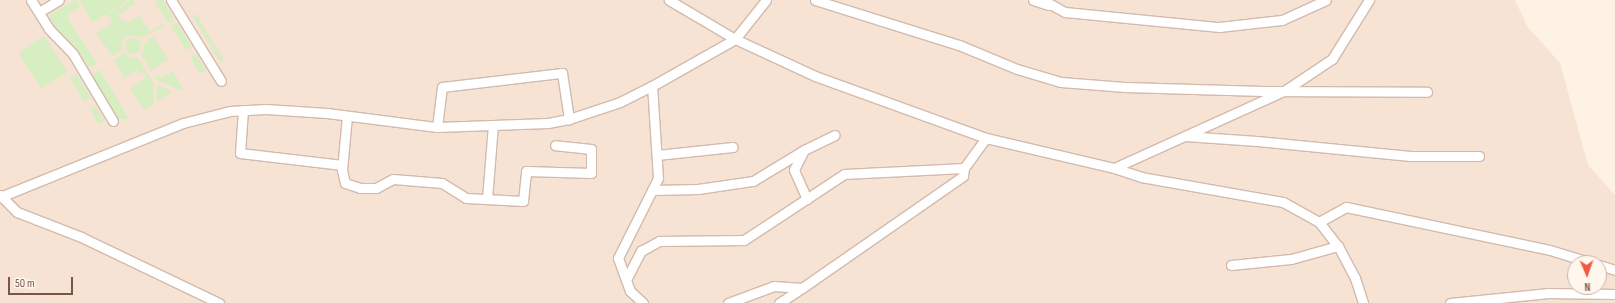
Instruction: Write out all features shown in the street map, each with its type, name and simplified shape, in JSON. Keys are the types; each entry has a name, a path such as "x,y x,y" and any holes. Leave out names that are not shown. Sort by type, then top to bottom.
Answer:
{"street":[{"path":"31,0 49,29 73,54 114,121"},
{"path":"39,12 59,0"},
{"path":"171,0 221,81"},
{"path":"669,0 736,38 815,76 986,138 1114,168 1141,177 1283,202 1319,222 1338,246 1355,278 1363,303"},
{"path":"219,303 81,237 16,212 1,196 183,123 230,110 266,109 347,116 437,127 548,123 569,120 620,102 652,86 736,38 766,0"},
{"path":"815,0 959,46 1017,69 1061,82 1125,87 1284,91 1426,92"},
{"path":"1033,0 1065,12 1219,27 1282,20 1326,0"},
{"path":"1043,0 1053,7"},
{"path":"1114,168 1284,91 1332,59 1369,0"},
{"path":"437,127 442,87 562,73 569,120"},
{"path":"643,303 630,291 618,258 658,178 652,86"},
{"path":"243,110 240,153 342,165"},
{"path":"347,116 342,165 345,183 360,188 376,188 393,179 442,183 466,198 523,201 526,171 591,173 591,149 555,145"},
{"path":"487,199 493,125"},
{"path":"652,190 698,189 753,181 804,150 835,135"},
{"path":"1183,136 1257,141 1410,156 1478,156"},
{"path":"779,303 963,176 964,168 986,138"},
{"path":"657,155 733,147"},
{"path":"804,150 794,170 807,199"},
{"path":"626,280 641,251 659,241 744,240 844,174 964,168"},
{"path":"1319,222 1346,207 1550,250 1567,255"},
{"path":"1231,265 1291,259 1338,246"},
{"path":"728,303 774,286 802,288"},
{"path":"1450,303 1548,293 1615,294"}],"shaded area":[{"path":"0,0 1515,0 1527,26 1560,63 1588,165 1615,195 1615,303 0,303"}],"green space":[{"path":"77,0 81,6 68,14 69,16 67,17 97,64 89,68 80,53 55,26 49,15"},
{"path":"128,0 133,0 135,4 118,15 122,21 125,20 128,23 140,16 150,31 163,24 164,26 141,38 135,35 127,36 122,41 122,50 112,56 96,33 113,22 110,16 107,17 106,15 129,2"},
{"path":"158,0 163,0 174,20 168,23 155,2"},
{"path":"80,1 127,1 93,22"},
{"path":"196,14 224,60 220,62 193,16"},
{"path":"177,23 192,47 186,50 171,27"},
{"path":"44,36 67,72 41,89 18,53"},
{"path":"153,37 168,59 152,70 155,76 141,54 144,48 144,43"},
{"path":"133,38 139,40 141,46 139,52 133,54 127,52 125,46 127,40"},
{"path":"124,53 130,57 137,57 154,83 153,104 144,110 130,89 146,78 143,72 140,74 137,70 125,78 114,60"},
{"path":"196,54 206,70 200,74 190,58"},
{"path":"100,70 129,119 117,119 92,74"},
{"path":"173,71 183,88 179,90 157,80 155,77 159,75 161,78"},
{"path":"76,74 91,98 84,102 69,78"},
{"path":"158,85 172,92 157,102 157,87"},
{"path":"96,106 105,121 99,124 90,110"}]}
